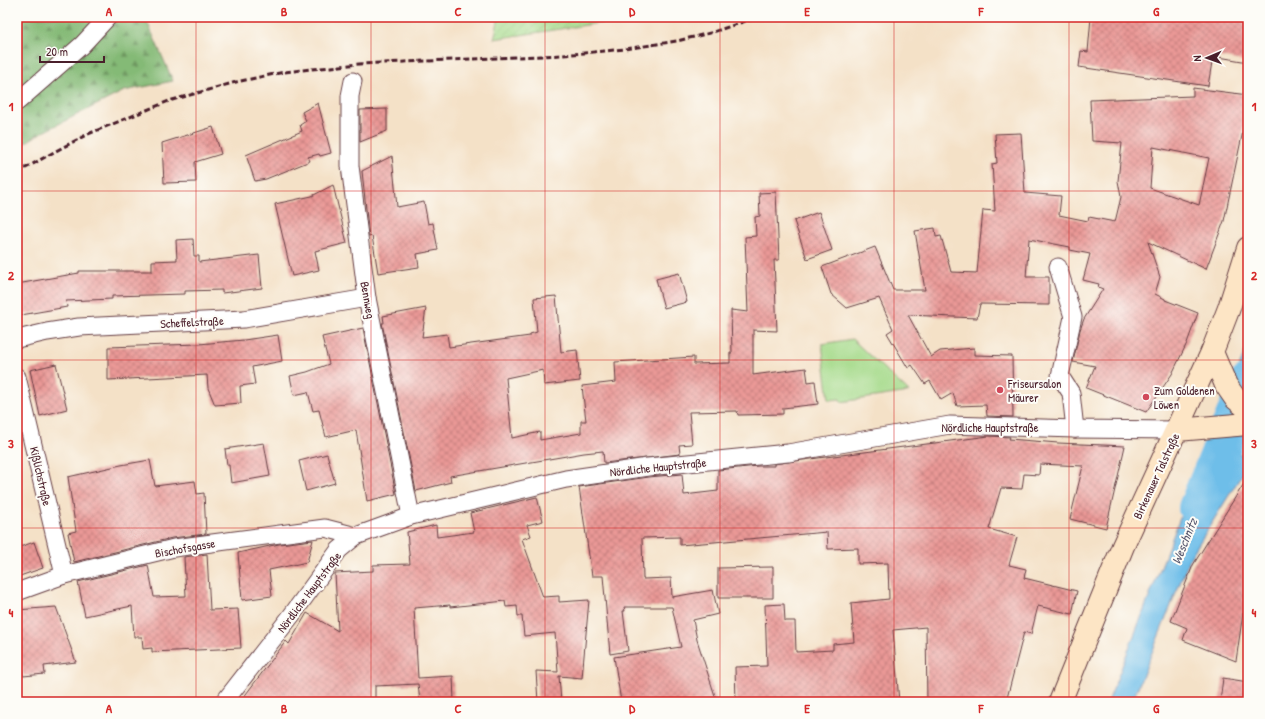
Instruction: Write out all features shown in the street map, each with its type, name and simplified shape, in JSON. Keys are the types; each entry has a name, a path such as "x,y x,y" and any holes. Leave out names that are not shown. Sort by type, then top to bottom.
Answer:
{"main road":[{"name":"Birkenauer Talstraße","path":"1060,702 1123,546 1183,430 1216,361 1229,308 1248,248"},
{"path":"1216,361 1226,385 1235,398 1248,409"},
{"path":"1183,430 1248,424"}],"street":[{"path":"17,102 82,45 108,17"},
{"name":"Bennweg","path":"353,81 350,96 350,166 367,298 411,516"},
{"path":"1058,267 1073,317 1060,376 1071,393 1075,429"},
{"name":"Scheffelstraße","path":"17,339 79,327 244,320 367,298"},
{"name":"Kißlichstraße","path":"17,377 64,575"},
{"name":"Nördliche Hauptstraße","path":"224,702 291,616 339,550 356,536 411,516 566,479 648,467 788,453 950,425 1075,429 1183,430"},
{"name":"Bischofsgasse","path":"17,592 64,575 174,548 325,528 356,536"}],"green space":[{"path":"17,17 145,17 173,81 124,91 39,134 17,148"},
{"path":"499,17 640,17 494,39"},
{"path":"852,339 909,392 841,402 840,399 829,400 822,344"}],"water":[{"path":"1248,345 1248,377 1239,371 1240,364"},
{"path":"1246,453 1248,456 1248,465 1191,556 1132,702 1108,702 1202,462"}],"building":[{"path":"1091,17 1248,17 1248,62 1213,56 1208,86 1079,67 1081,51 1088,52"},
{"path":"1193,88 1248,95 1248,107 1224,221 1206,269 1148,242 1160,277 1155,294 1165,300 1198,313 1187,343 1172,374 1146,412 1086,388 1095,366 1073,362 1084,319 1103,289 1098,287 1099,284 1083,280 1090,254 1070,250 1070,247 1029,239 1026,277 1049,277 1049,305 980,304 977,318 908,315 931,357 940,351 974,348 974,355 1012,356 1013,417 987,416 986,405 957,406 953,393 941,400 930,381 925,384 912,365 908,368 887,333 893,329 879,298 847,308 831,294 822,267 875,247 893,290 925,290 915,231 935,228 936,237 941,236 951,272 977,273 983,210 995,211 992,164 997,163 995,134 1021,133 1025,193 1061,196 1059,215 1088,221 1089,217 1115,222 1121,197 1118,181 1122,143 1092,141 1090,100 1193,96","holes":["1153,147 1209,158 1199,205 1150,188"]},
{"path":"318,103 331,153 308,157 310,161 266,179 255,181 246,155 302,131 300,125 306,121 302,112"},
{"path":"387,109 387,131 360,142 360,110"},
{"path":"213,127 221,154 195,162 196,182 164,183 162,143"},
{"path":"392,156 397,207 424,202 428,224 433,223 438,250 417,254 419,267 378,273 372,236 369,237 362,171"},
{"path":"333,185 347,243 315,251 319,270 292,276 275,204 312,196"},
{"path":"776,192 779,260 774,260 777,331 753,330 753,375 806,368 808,382 815,381 818,404 783,408 783,414 738,415 737,411 689,412 692,444 679,445 680,454 604,463 603,451 584,453 450,476 451,482 416,491 382,323 384,323 383,316 426,308 422,337 447,334 449,347 530,336 530,334 537,332 534,298 556,296 561,352 577,350 580,381 544,385 543,370 506,378 512,438 540,432 540,440 581,433 581,421 586,421 582,386 616,382 615,362 694,357 694,364 730,363 730,353 732,353 731,310 748,312 745,237 756,236 755,217 760,216 759,193"},
{"path":"819,212 832,250 807,259 794,221"},
{"path":"193,239 194,256 199,256 199,262 259,255 262,288 222,293 222,290 185,291 185,294 112,296 112,299 66,301 67,307 21,315 17,284 79,273 79,271 152,271 152,261 177,260 176,240"},
{"path":"679,273 687,302 664,308 656,279"},
{"path":"363,328 396,494 367,501 356,430 326,437 319,410 313,411 308,392 294,395 290,376 329,364 322,337"},
{"path":"278,335 282,361 252,367 255,384 240,386 241,403 215,405 208,388 207,375 108,380 108,347 199,344"},
{"path":"56,364 67,409 40,416 30,370"},
{"path":"989,436 1058,443 1125,446 1106,528 1070,519 1083,466 1040,464 1039,475 1024,474 1022,489 1001,488 989,529 1017,537 1009,565 1026,569 1024,578 1077,591 1072,614 1038,606 1031,634 1024,632 1006,702 927,702 926,627 893,630 899,702 736,702 735,667 767,666 765,605 784,604 785,621 795,621 796,652 833,650 833,644 854,642 851,603 889,599 888,563 858,564 858,548 828,549 827,532 680,545 680,537 642,538 643,579 671,578 672,597 713,590 718,614 693,620 697,640 717,702 621,702 614,657 681,647 672,607 624,607 625,611 623,611 628,651 610,654 603,576 592,576 579,487 682,474 684,495 718,491 718,470 774,466 774,464"},
{"path":"264,443 270,476 231,483 225,449"},
{"path":"327,454 335,483 306,491 299,461"},
{"path":"150,460 155,486 195,481 197,494 204,493 206,534 172,538 74,562 68,533 76,531 68,477"},
{"path":"1248,477 1248,615 1243,613 1236,661 1183,640 1187,628 1171,621 1193,565"},
{"path":"537,497 543,521 527,525 531,536 522,539 543,597 559,596 559,602 589,600 582,678 559,676 561,702 538,702 536,671 558,672 555,633 524,636 522,616 518,616 517,606 506,607 505,601 450,607 450,605 414,608 418,678 453,676 454,702 420,702 418,684 375,686 375,702 240,702 286,641 289,644 307,613 338,631 335,573 373,571 373,565 410,564 407,532 436,525 437,537 474,532 470,513"},
{"path":"313,540 307,562 269,570 272,596 242,600 238,553 279,544"},
{"path":"34,542 43,568 17,577 17,548"},
{"path":"207,554 210,610 238,609 241,648 152,652 152,648 143,649 142,637 134,637 132,606 85,616 78,582 148,565 154,597 186,596 184,557"},
{"path":"773,567 773,598 718,598 718,568"},
{"path":"56,607 76,662 44,666 45,674 23,676 20,651 17,652 17,610"},
{"path":"1223,678 1248,682 1248,702 1220,702"}],"waterway":[{"name":"Weschnitz","path":"1197,508 1248,383"}],"railway":[{"path":"17,173 88,134 169,101 236,82 284,72 359,64 563,55 625,49 677,41 710,33 758,17"}],"place":[{"name":"Friseursalon Mäurer","path":"1000,390"},
{"name":"Zum Goldenen Löwen","path":"1146,397"}]}
